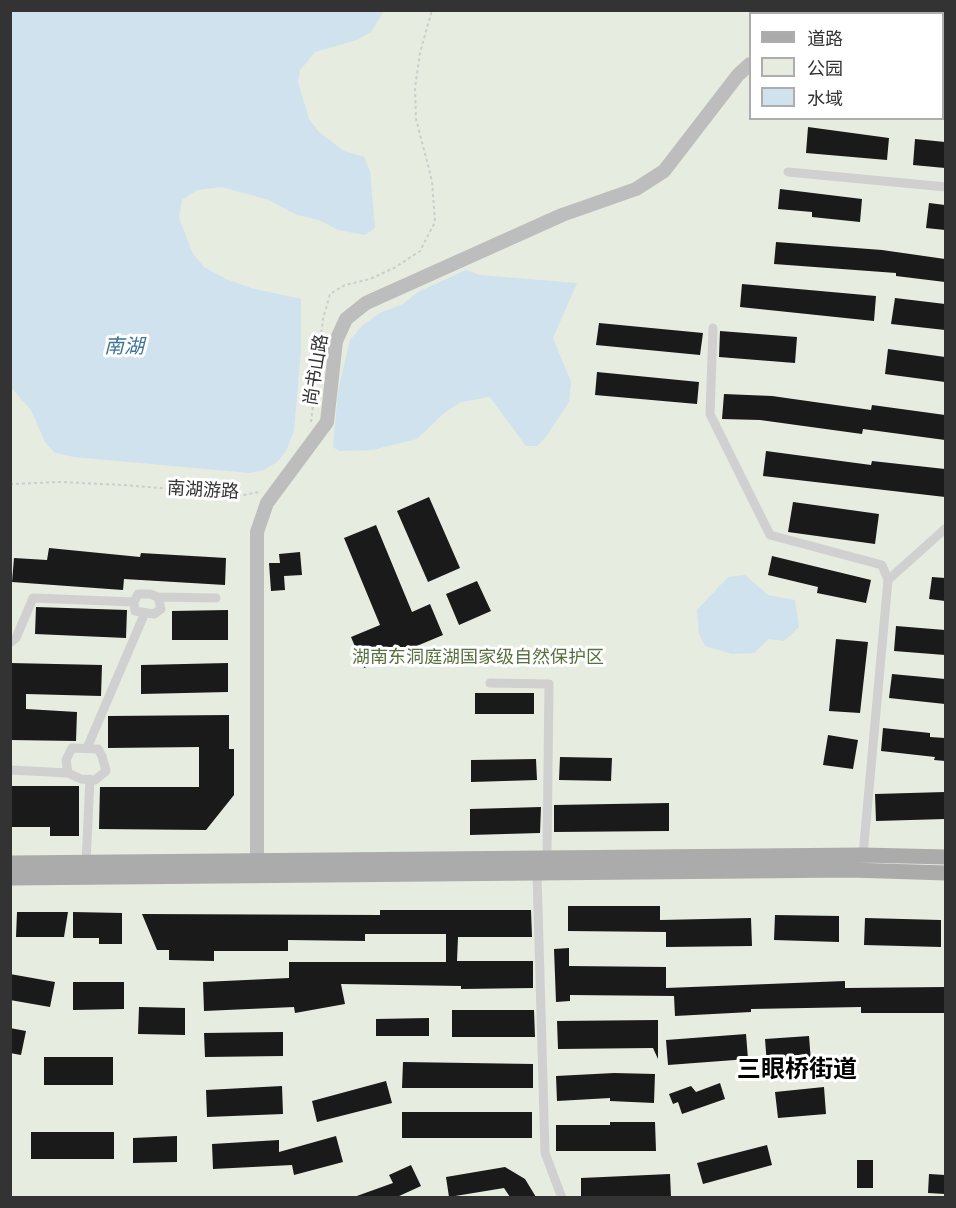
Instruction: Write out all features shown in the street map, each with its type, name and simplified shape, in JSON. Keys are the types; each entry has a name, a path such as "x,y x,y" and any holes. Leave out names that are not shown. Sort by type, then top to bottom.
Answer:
{"main road":[{"path":"10,863 547,857 945,856"},
{"path":"10,878 851,870 945,873"}],"street":[{"name":"尚书山路","path":"257,860 257,532 267,503 327,422 336,341 346,319 366,303 562,214 636,189 664,171 738,75 749,65"},
{"path":"788,172 945,188"},
{"path":"713,328 710,414 770,535 882,565 888,580 863,855"},
{"path":"888,580 945,528"},
{"path":"158,597 160,609 154,614 144,615 135,611 134,602 138,594 158,597 216,598"},
{"path":"10,643 16,638 33,598 134,602"},
{"path":"87,748 144,615"},
{"path":"490,683 549,684 547,857"},
{"path":"10,770 68,772 81,779 95,780 106,771 98,749 72,748 66,759 68,772"},
{"path":"86,862 90,779"},
{"path":"537,873 545,1153 562,1197"}],"path":[{"path":"311,423 323,319 330,294 345,285 370,279 394,268 420,250 435,222 432,181 416,109 420,53 432,10"},
{"name":"南湖游路","path":"10,484 61,482 244,495 261,491"}],"green space":[{"name":"湖南东洞庭湖国家级自然保护区","path":"11,11 945,11 945,1197 11,1197"}],"water":[{"name":"南湖","path":"10,11 384,11 371,32 357,40 315,52 300,70 298,82 309,119 319,132 344,151 364,157 370,171 375,228 365,235 338,230 321,221 295,214 269,200 222,187 197,190 182,200 179,218 193,254 204,267 226,279 251,288 301,299 301,350 294,431 286,451 277,462 264,470 250,473 74,457 55,453 45,442 31,410 11,387"},
{"path":"466,270 480,275 577,283 553,338 571,382 569,402 545,438 537,446 526,446 490,397 461,402 444,413 417,439 372,450 339,451 333,447 338,391 350,340 363,325 380,313 403,304 418,292"},
{"path":"745,575 768,595 795,600 799,627 784,641 769,639 754,653 732,654 705,646 699,634 697,610 728,577"}],"building":[{"path":"808,127 889,138 887,160 806,153"},
{"path":"915,139 945,142 945,168 913,165"},
{"path":"780,189 862,199 860,222 812,217 812,212 778,209"},
{"path":"929,203 945,205 945,230 926,228"},
{"path":"776,242 882,250 945,259 945,282 896,276 896,273 774,264"},
{"path":"742,284 876,296 874,321 740,307"},
{"path":"895,298 945,304 945,330 891,324"},
{"path":"599,323 703,333 700,355 596,345"},
{"path":"720,331 797,337 795,363 719,357"},
{"path":"888,349 945,357 945,382 885,374"},
{"path":"597,372 699,382 697,404 595,395"},
{"path":"724,394 772,396 871,410 872,405 945,415 945,440 863,429 862,434 760,420 722,419"},
{"path":"766,451 871,465 872,461 945,469 945,497 763,476"},
{"path":"429,497 460,568 428,582 397,511"},
{"path":"793,502 879,514 875,544 788,532"},
{"path":"376,525 412,612 430,604 443,635 364,668 351,637 380,625 344,538"},
{"path":"49,548 140,557 141,553 226,558 225,585 124,579 123,590 12,582 14,558 47,560"},
{"path":"300,552 302,575 284,576 285,590 271,591 269,563 280,563 279,554"},
{"path":"772,556 871,580 866,603 817,593 818,587 768,575"},
{"path":"932,577 945,578 945,601 929,599"},
{"path":"477,581 491,611 459,625 446,594"},
{"path":"36,607 127,610 126,638 35,634"},
{"path":"228,610 228,640 172,640 172,611"},
{"path":"896,626 945,630 945,655 894,651"},
{"path":"836,639 868,642 860,713 829,711"},
{"path":"10,663 102,665 101,696 26,694 26,709 77,712 76,741 10,740"},
{"path":"228,663 228,692 141,694 141,665"},
{"path":"892,674 945,679 945,704 889,698"},
{"path":"475,693 534,693 534,714 475,714"},
{"path":"229,715 229,749 234,749 234,795 206,830 99,829 100,787 199,787 199,747 108,748 108,716"},
{"path":"883,728 930,733 930,737 945,738 945,761 934,760 935,757 881,751"},
{"path":"828,735 858,740 853,769 823,765"},
{"path":"560,757 612,758 611,781 559,780"},
{"path":"536,759 537,780 471,782 471,760"},
{"path":"10,786 79,786 79,836 50,836 50,827 10,827"},
{"path":"945,792 945,819 876,821 875,794"},
{"path":"669,803 669,831 554,832 554,805"},
{"path":"541,807 540,833 470,835 470,809"},
{"path":"568,906 660,906 660,920 751,918 752,946 666,947 666,932 568,931"},
{"path":"380,910 531,910 532,937 458,937 457,961 533,961 533,988 461,989 461,986 341,984 345,1004 295,1013 294,1007 204,1011 203,982 289,978 289,962 446,962 446,934 365,934 365,941 288,940 288,951 214,951 214,961 169,960 169,950 157,950 142,914 380,915"},
{"path":"17,912 68,912 64,937 16,937"},
{"path":"73,912 122,913 122,944 99,944 99,938 73,938"},
{"path":"775,915 839,916 839,942 774,940"},
{"path":"865,918 941,920 941,947 864,945"},
{"path":"569,948 569,966 666,967 666,988 845,981 845,988 945,987 945,1013 861,1013 861,1007 751,1009 751,1012 675,1016 674,996 570,995 570,1001 556,1002 554,949"},
{"path":"10,974 55,982 50,1007 10,1000"},
{"path":"73,982 124,982 124,1009 73,1010"},
{"path":"139,1007 185,1008 185,1035 138,1034"},
{"path":"452,1010 534,1010 535,1037 452,1037"},
{"path":"429,1018 429,1036 376,1036 376,1019"},
{"path":"658,1020 658,1059 653,1048 558,1049 557,1021"},
{"path":"10,1028 26,1031 21,1055 10,1053"},
{"path":"283,1032 283,1056 205,1057 204,1033"},
{"path":"746,1034 748,1059 668,1065 666,1040"},
{"path":"809,1036 811,1062 767,1065 765,1039"},
{"path":"44,1057 113,1057 113,1085 44,1085"},
{"path":"403,1062 533,1064 533,1088 402,1088"},
{"path":"614,1073 655,1074 654,1103 610,1101 610,1098 557,1101 556,1076"},
{"path":"386,1081 392,1103 317,1122 312,1101"},
{"path":"720,1083 725,1099 682,1114 678,1102 673,1104 669,1094 691,1086 696,1092"},
{"path":"282,1086 283,1114 207,1117 206,1090"},
{"path":"824,1087 826,1114 778,1118 775,1092"},
{"path":"402,1112 532,1112 532,1138 402,1138"},
{"path":"610,1122 655,1122 656,1151 556,1151 556,1125 610,1125"},
{"path":"31,1132 114,1132 114,1159 31,1159"},
{"path":"177,1136 177,1162 133,1163 133,1138"},
{"path":"336,1136 343,1162 294,1175 292,1165 213,1169 212,1144 279,1140 279,1152"},
{"path":"767,1145 772,1165 703,1184 697,1163"},
{"path":"857,1160 873,1160 873,1188 857,1188"},
{"path":"411,1165 421,1186 397,1197 354,1197 393,1183 389,1175"},
{"path":"505,1167 525,1179 536,1197 510,1197 504,1188 449,1197 446,1177"},
{"path":"670,1174 671,1197 581,1197 581,1178"},
{"path":"929,1174 945,1175 945,1194 928,1193"}],"district":[{"name":"三眼桥街道","path":"797,1071"}]}
